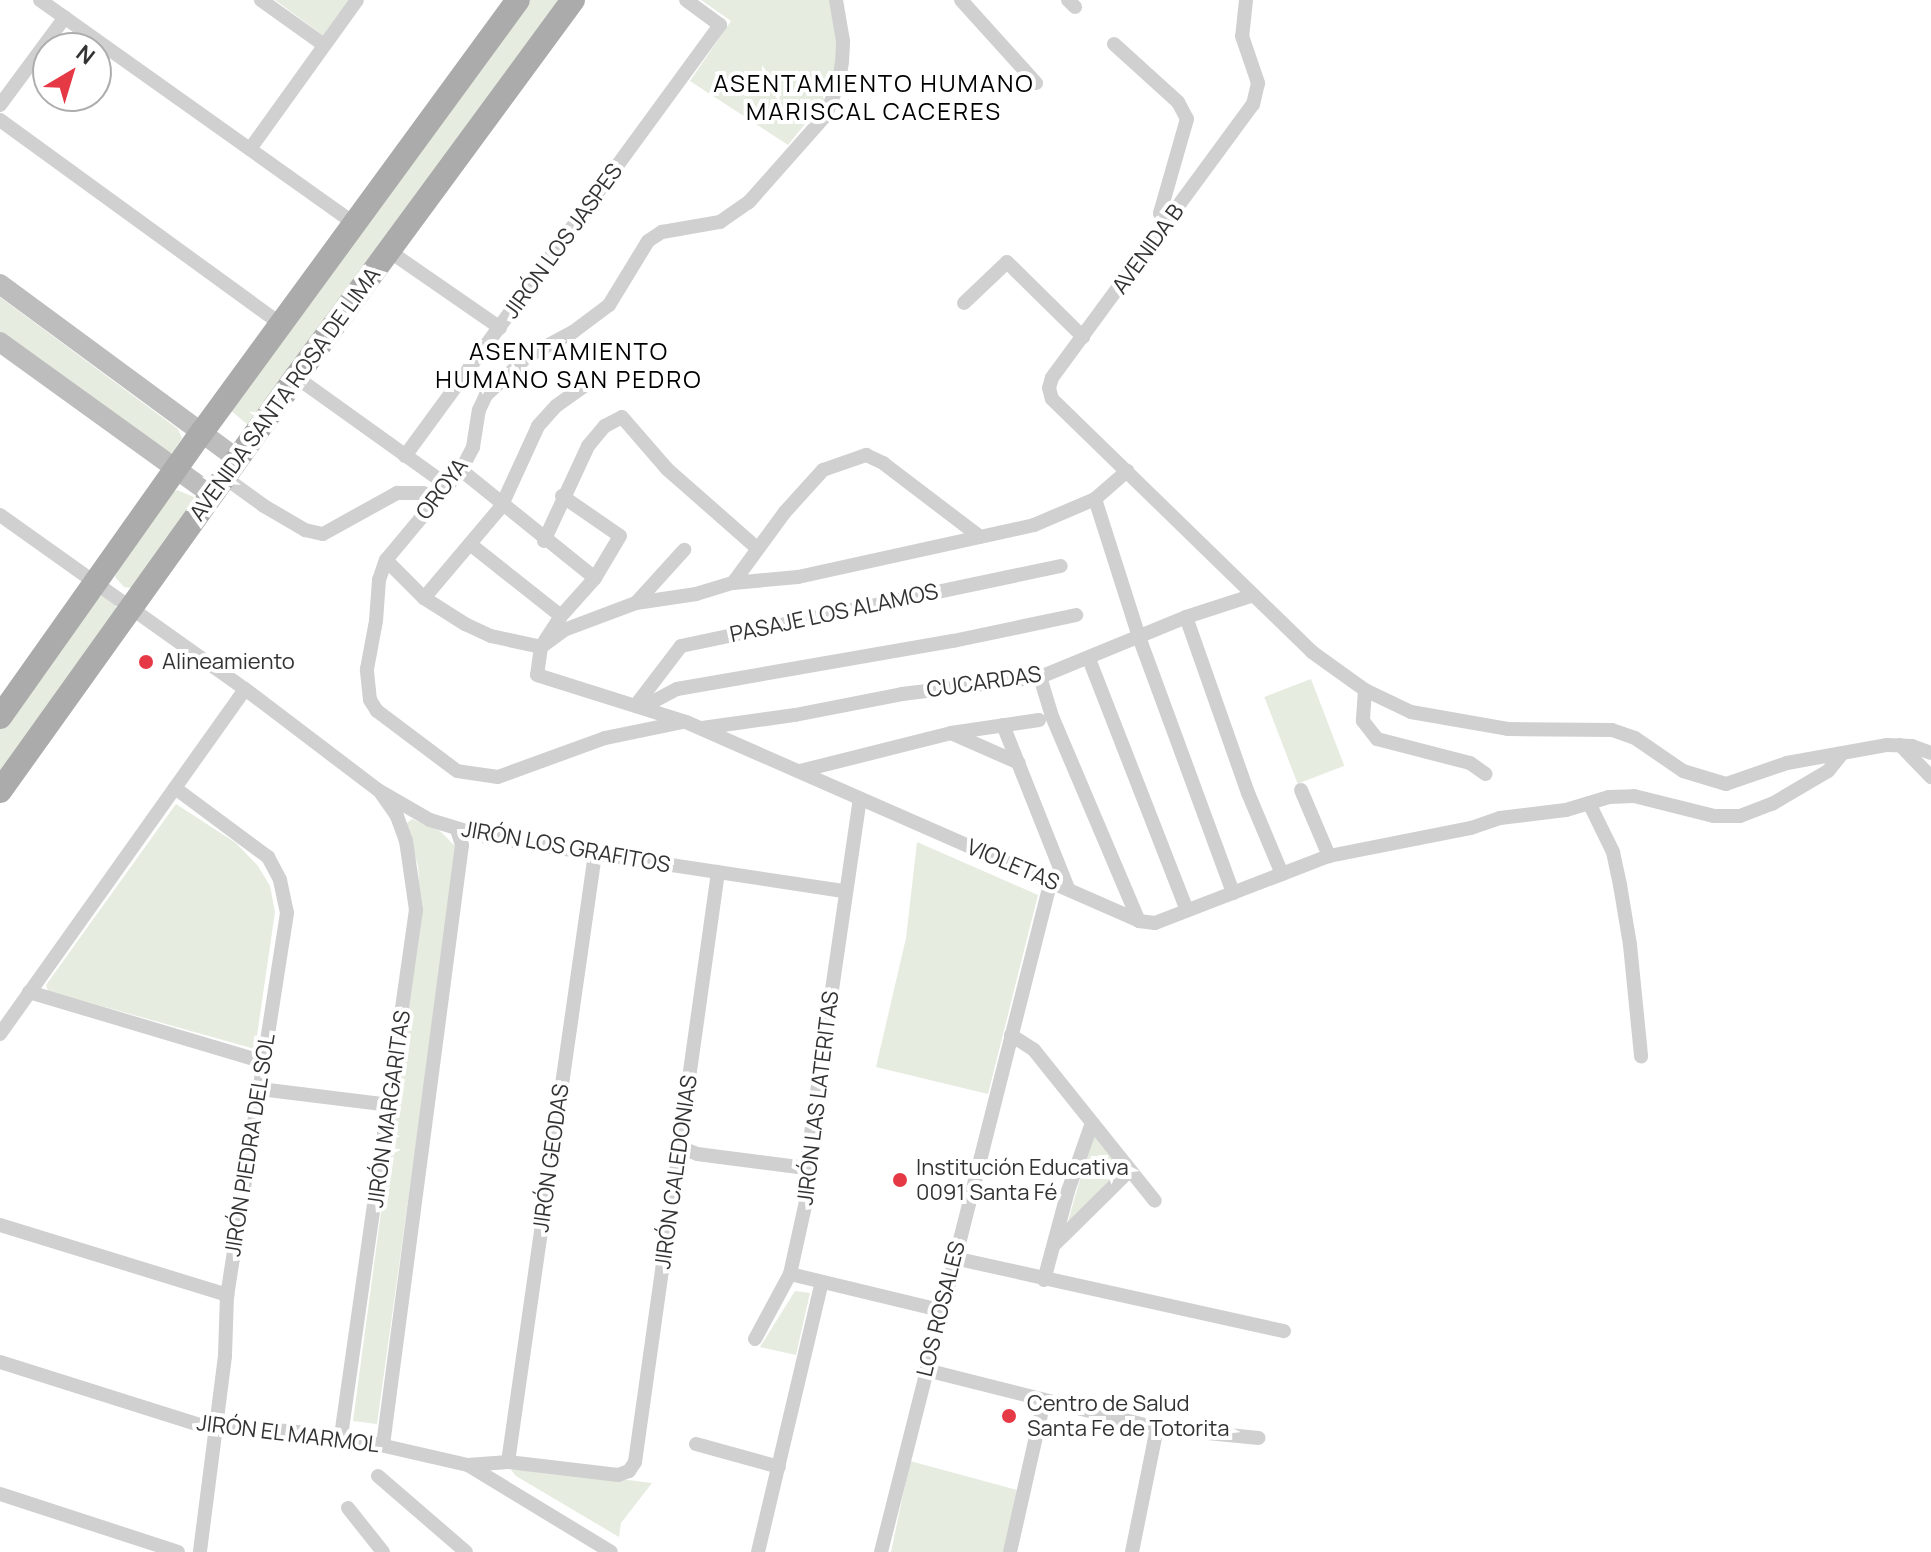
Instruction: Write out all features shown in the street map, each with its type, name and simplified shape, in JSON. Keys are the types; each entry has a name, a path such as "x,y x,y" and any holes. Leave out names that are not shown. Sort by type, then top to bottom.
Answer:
{"main road":[{"name":"AVENIDA SANTA ROSA DE LIMA","path":"0,717 202,432 518,0"},
{"name":"AVENIDA SANTA ROSA DE LIMA","path":"0,791 296,377 573,0"},
{"path":"0,284 202,432 224,477"},
{"path":"0,342 176,469 224,477"}],"street":[{"path":"40,0 355,224"},
{"path":"261,0 324,45"},
{"path":"250,149 357,0"},
{"name":"JIRÓN LOS JASPES","path":"405,456 720,25 686,0"},
{"name":"OROYA","path":"686,722 605,738 498,777 472,774 445,764 377,711 370,700 367,669 376,621 379,580 386,560 461,470 473,447 479,410 486,395 528,356 573,332 609,305 648,241 662,232 720,222 749,202 826,115 837,89 842,62 843,41 836,0"},
{"path":"961,0 1036,83"},
{"name":"AVENIDA B","path":"1127,471 1050,394 1052,378 1168,224 1256,97 1258,83 1242,36 1246,0"},
{"path":"0,105 65,17"},
{"path":"1114,44 1178,102 1187,119 1160,213 1168,224"},
{"path":"0,120 282,325"},
{"path":"389,251 500,328"},
{"path":"964,303 1007,262 1083,337"},
{"path":"296,377 448,486"},
{"path":"424,598 501,507 538,426 556,406 594,379"},
{"path":"544,541 562,496 588,446 605,426 622,417 667,469 757,548"},
{"path":"733,583 757,548 823,470 866,455 883,463 980,537"},
{"path":"461,470 501,507 595,578"},
{"path":"386,560 424,598 491,636 541,647 564,630 636,603 696,594 733,583 798,577 1034,525 1095,499 1127,471 1312,652 1365,690 1411,712 1508,729 1612,730 1635,738 1683,771 1726,784 1787,763 1900,744 1931,753"},
{"path":"224,477 305,530 323,534 397,493 423,493 436,500"},
{"path":"541,647 561,616 595,578 620,536 562,496"},
{"path":"1095,499 1139,637 1233,893"},
{"name":"JIRÓN LOS GRAFITOS","path":"0,515 245,689 378,790 457,830 845,891"},
{"path":"470,544 561,616"},
{"path":"636,603 684,550"},
{"name":"PASAJE LOS ALAMOS","path":"640,706 681,646 1061,566"},
{"name":"CUCARDAS","path":"702,728 795,715 902,694 1040,677 1186,617 1254,595"},
{"path":"640,706 677,689 953,641 1076,615"},
{"path":"1186,617 1248,793 1282,874"},
{"name":"VIOLETAS","path":"541,647 535,672 564,685 640,706 702,728 1139,921"},
{"path":"1089,659 1187,910"},
{"path":"1040,677 1051,714 1139,921 1155,923 1329,856 1471,828 1500,818 1552,812 1634,796 1714,816 1740,816 1772,804 1828,771 1842,754"},
{"path":"0,1034 245,689"},
{"path":"1365,690 1363,721 1377,739 1470,763 1486,774"},
{"path":"800,771 951,733 1039,720"},
{"path":"1003,725 1068,888"},
{"path":"951,733 1019,763"},
{"path":"1900,744 1931,777"},
{"name":"JIRÓN PIEDRA DEL SOL","path":"175,788 268,857 280,880 287,913 227,1295 225,1356 200,1552"},
{"name":"JIRÓN MARGARITAS","path":"341,1436 416,910 406,841 397,816 378,790"},
{"path":"1301,790 1329,856"},
{"name":"JIRÓN LAS LATERITAS","path":"755,1339 790,1274 808,1192 806,1168 860,800"},
{"path":"1589,803 1613,852 1620,885 1630,945 1641,1056"},
{"name":"JIRÓN MARGARITAS","path":"383,1445 462,845 457,830"},
{"name":"JIRÓN GEODAS","path":"508,1462 595,854"},
{"name":"JIRÓN CALEDONIAS","path":"629,1471 635,1462 718,872"},
{"name":"LOS ROSALES","path":"881,1552 1051,880"},
{"path":"29,992 264,1062"},
{"path":"1011,1035 1034,1050 1155,1201"},
{"path":"260,1089 390,1105"},
{"path":"1044,1280 1092,1123"},
{"path":"679,1147 697,1154 806,1168"},
{"path":"1055,1244 1130,1170"},
{"path":"0,1225 227,1295"},
{"path":"954,1258 1284,1331"},
{"path":"790,1274 940,1310"},
{"path":"758,1552 822,1282"},
{"name":"JIRÓN EL MARMOL","path":"0,1362 216,1430 242,1427 341,1436 468,1465 508,1462 618,1475 629,1471"},
{"path":"926,1370 1157,1428 1259,1438"},
{"path":"1010,1552 1044,1401"},
{"path":"1132,1552 1157,1428"},
{"path":"696,1444 779,1467"},
{"path":"468,1465 611,1552"},
{"path":"378,1476 466,1552"},
{"path":"0,1494 178,1552"},
{"path":"348,1508 383,1552"}],"shaded area":[{"path":"275,0 352,0 325,37"},
{"path":"528,0 564,0 248,425 229,409"},
{"path":"701,0 830,0 837,30 835,69 827,97 788,145 690,81 731,21"},
{"path":"0,297 178,429 182,438 173,452 166,454 0,333"},
{"path":"177,490 194,497 195,506 136,589 124,587 115,577 118,568 169,494"},
{"path":"103,596 115,605 118,613 0,779 0,729 93,597"},
{"path":"1311,679 1344,766 1298,784 1264,697"},
{"path":"176,804 236,843 258,866 270,886 275,912 255,1049 48,991 46,985"},
{"path":"412,819 440,831 457,848 377,1424 353,1421 421,914 418,866 406,824"},
{"path":"917,842 1038,895 988,1094 876,1067 906,938"},
{"path":"1094,1133 1123,1169 1067,1225 1076,1193"},
{"path":"795,1291 810,1293 796,1355 760,1347"},
{"path":"910,1461 1021,1491 1007,1552 891,1552"},
{"path":"525,1467 652,1483 621,1523 619,1537 516,1476 511,1470"}],"place":[{"name":"Alineamiento","path":"146,662"},
{"name":"Institución Educativa 0091 Santa Fé","path":"900,1180"},
{"name":"Centro de Salud Santa Fe de Totorita","path":"1009,1416"}],"district":[{"name":"ASENTAMIENTO HUMANO MARISCAL CACERES","path":"874,97"},
{"name":"ASENTAMIENTO HUMANO SAN PEDRO","path":"569,365"}]}
